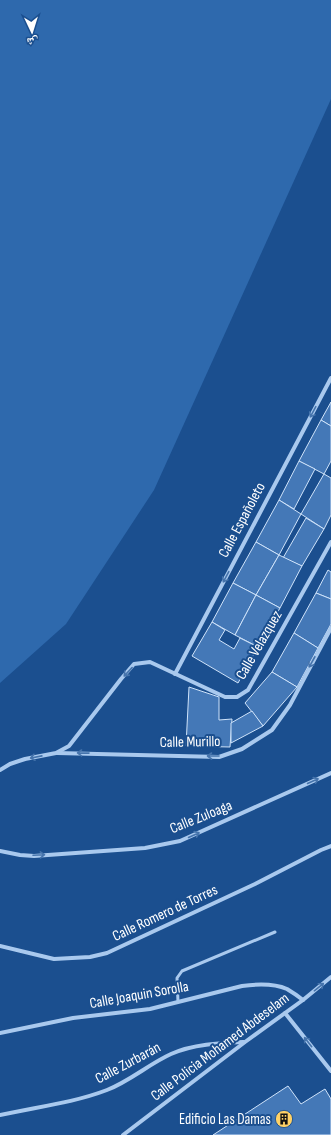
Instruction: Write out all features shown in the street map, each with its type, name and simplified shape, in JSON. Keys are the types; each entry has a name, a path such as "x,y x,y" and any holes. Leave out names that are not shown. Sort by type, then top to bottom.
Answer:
{"street":[{"name":"Calle Españoleto","path":"175,674 331,378"},
{"name":"Calle Velazquez","path":"56,753 69,746 134,664 150,662 225,697 237,697 248,690 331,542"},
{"name":"Calle Murillo","path":"56,753 219,756 242,749 272,730 290,705 331,628"},
{"path":"0,770 10,764 25,759 56,753"},
{"name":"Calle Zuloaga","path":"0,851 34,856 144,848 180,841 331,773"},
{"name":"Calle Romero de Torres","path":"0,946 54,959 90,957 108,953 255,884 331,846"},
{"name":"Calle Policia Mohamed Abdeselam","path":"123,1135 303,1000 331,977"},
{"name":"Calle Joaquin Sorolla","path":"0,1033 73,1018 150,1009 242,986 256,984 272,985 287,989 303,1000"},
{"path":"285,1013 331,1071"},
{"name":"Calle Zurbarán","path":"0,1116 86,1097 109,1089 172,1053 191,1048 245,1042"}],"lane":[{"path":"178,1002 177,978 182,971 275,932"}],"shaded area":[{"path":"0,0 331,0 331,99 154,490 66,624 0,683"}],"building":[{"path":"331,402 331,426 321,420"},
{"path":"321,420 331,426 331,461 324,474 299,461"},
{"path":"299,461 315,469 294,509 279,500"},
{"path":"324,474 331,478 331,515 324,529 301,514"},
{"path":"279,500 301,514 279,555 256,542"},
{"path":"306,518 324,529 302,566 283,558"},
{"path":"256,542 279,555 256,595 233,583"},
{"path":"279,555 302,566 280,608 256,595"},
{"path":"328,570 331,572 331,599 316,593"},
{"path":"233,583 256,595 235,635 212,622"},
{"path":"316,593 331,599 331,624 318,648 294,633"},
{"path":"256,595 280,608 258,647 235,635"},
{"path":"212,622 225,630 219,640 234,649 240,638 258,647 238,683 192,656"},
{"path":"294,633 318,648 297,687 272,672"},
{"path":"272,672 297,687 263,726 245,703"},
{"path":"189,687 219,697 219,720 232,719 230,747 186,746"},
{"path":"252,711 263,726 231,743 231,723"},
{"name":"Edificio Las Damas","path":"288,1086 301,1104 325,1089 331,1099 331,1135 213,1135"}],"place":[{"name":"Edificio Las Damas","path":"284,1119"}]}
